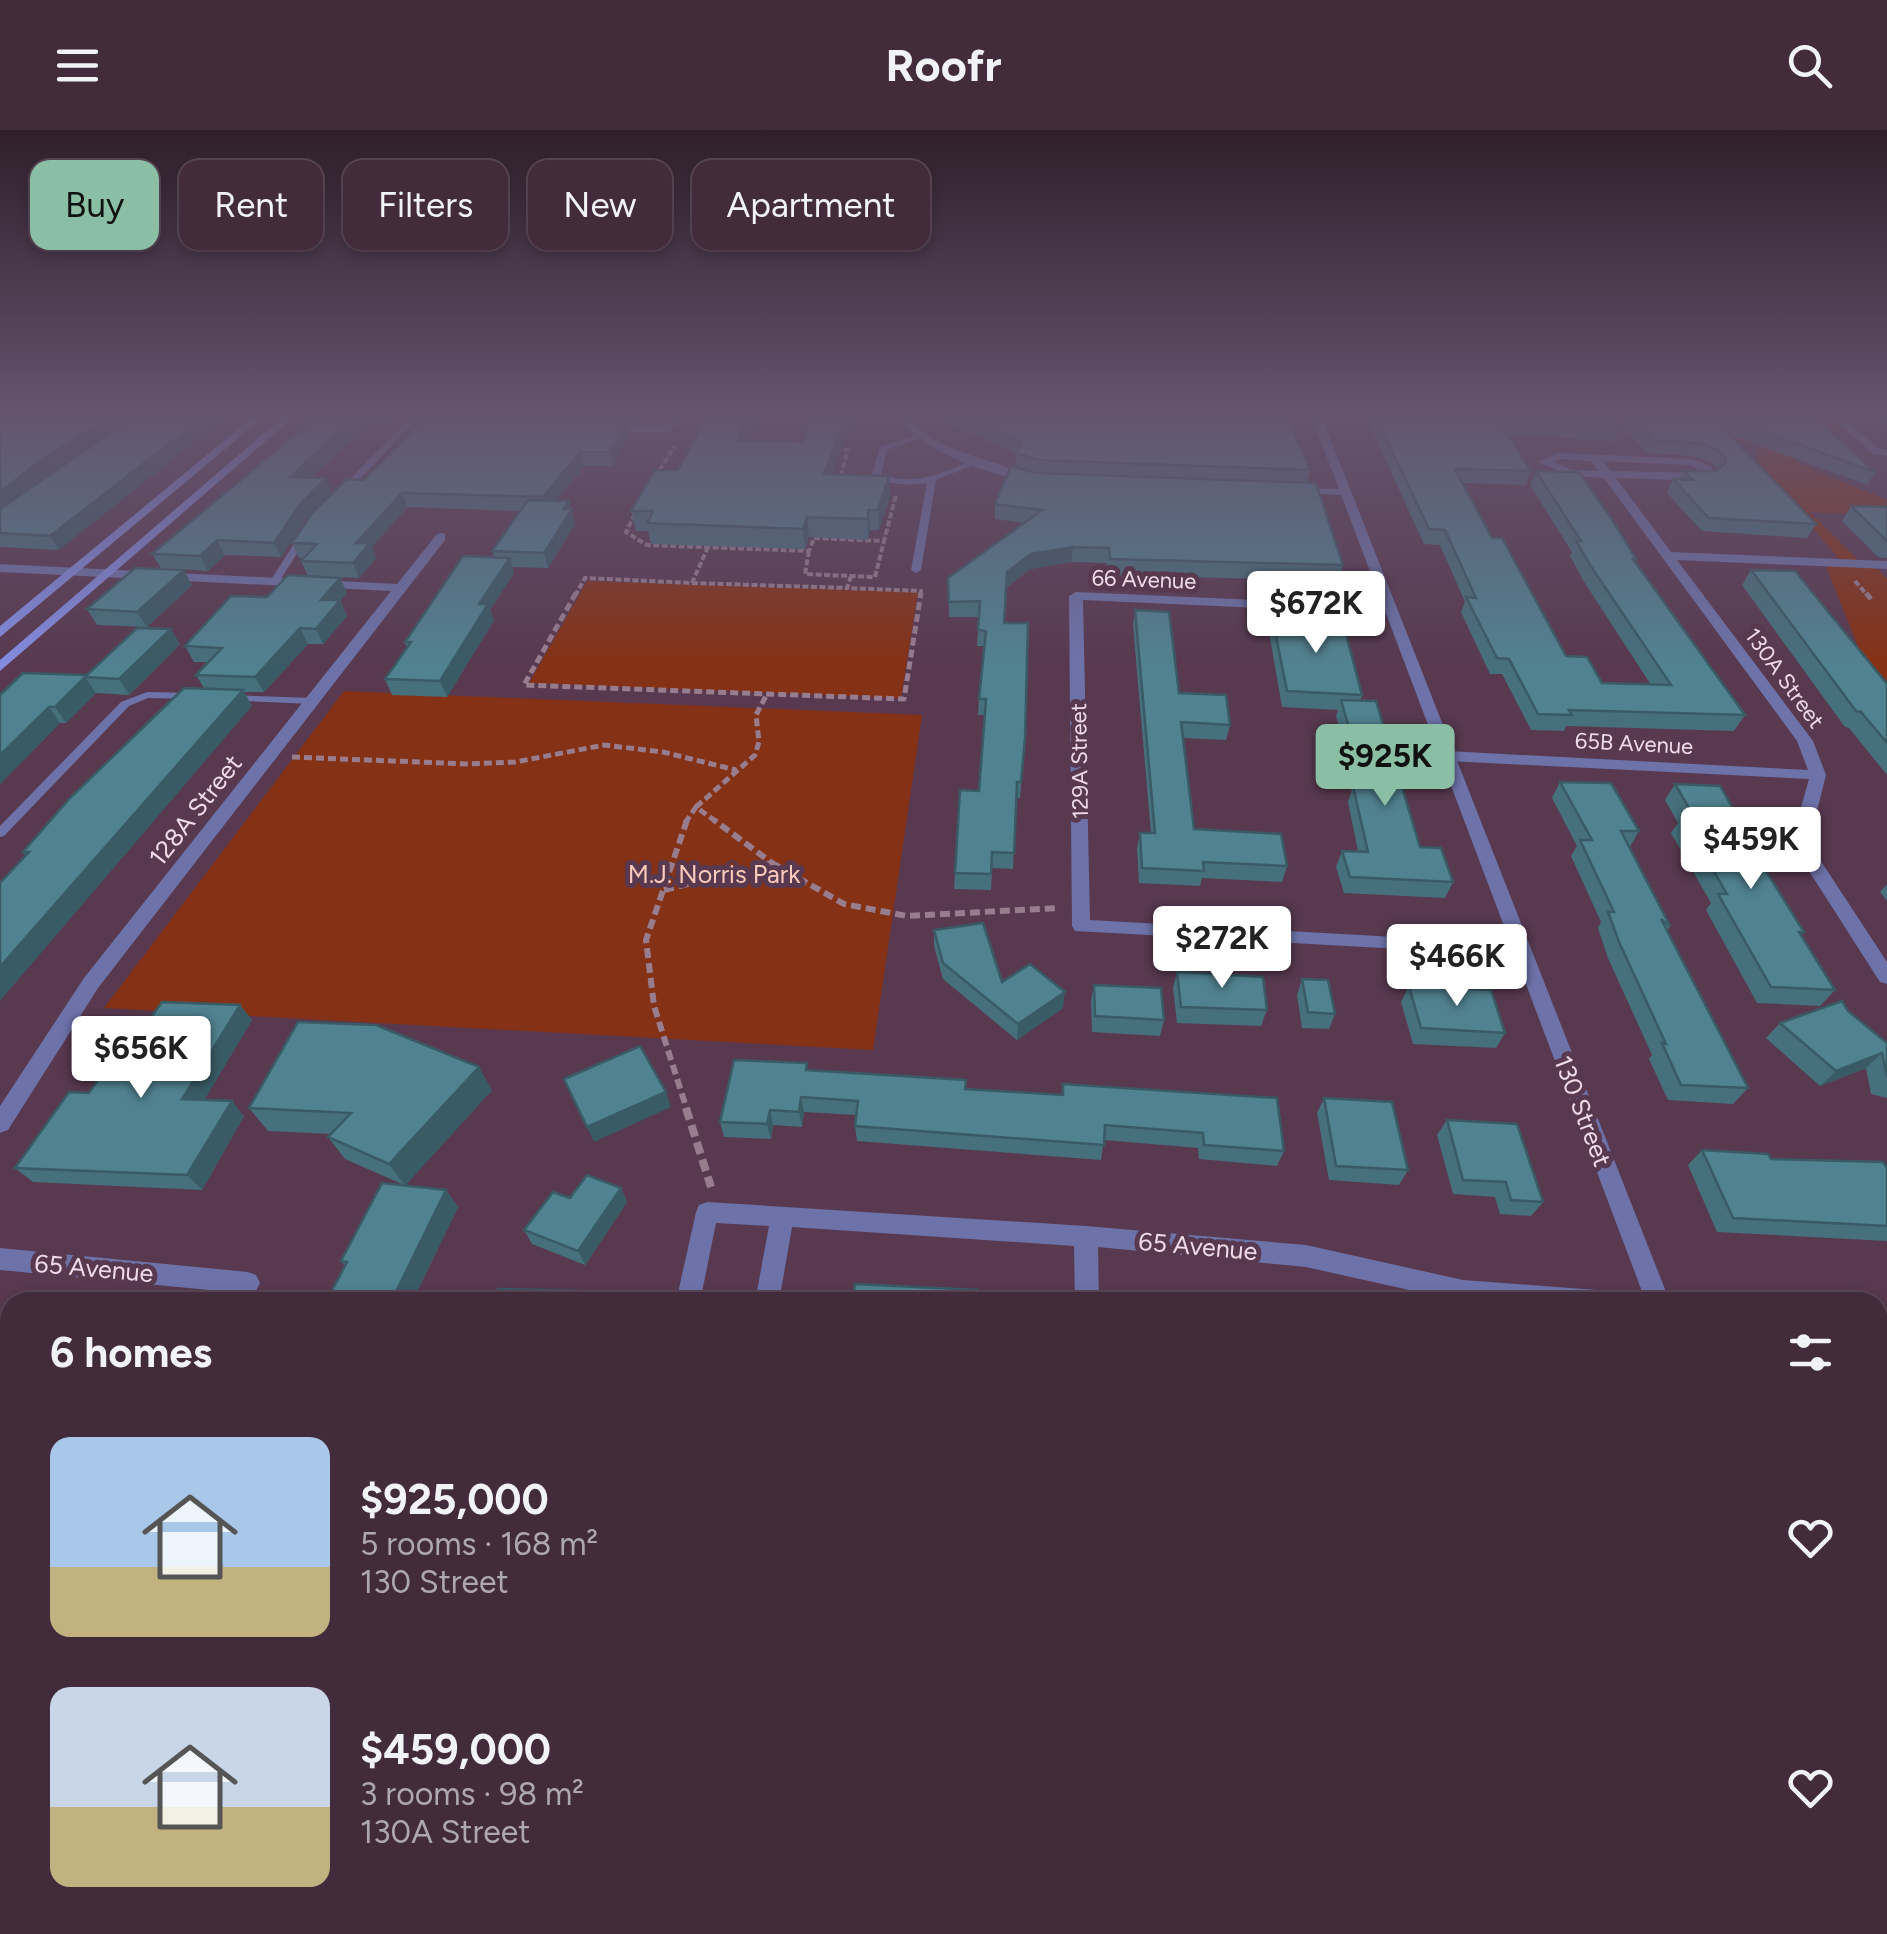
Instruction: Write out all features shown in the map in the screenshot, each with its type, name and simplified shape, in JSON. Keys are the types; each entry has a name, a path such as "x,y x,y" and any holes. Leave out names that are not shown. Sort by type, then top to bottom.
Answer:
{"main road":[{"path":"0,633 160,499"},
{"path":"0,667 194,499"}],"street":[{"name":"130 Street","path":"1349,499 1654,1292"},
{"name":"130A Street","path":"1626,499 1805,740 1818,774"},
{"name":"128A Street","path":"0,1124 91,983 441,536"},
{"path":"1668,556 1887,565"},
{"path":"0,568 401,588"},
{"name":"66 Avenue","path":"1076,596 1390,610"},
{"name":"129A Street","path":"1076,596 1081,917"},
{"name":"65B Avenue","path":"1447,756 1818,774"},
{"path":"1818,774 1800,844 1887,977"},
{"path":"1081,917 1521,951"},
{"path":"690,1292 707,1212 724,1213"},
{"name":"65 Avenue","path":"724,1213 1086,1236 1306,1256 1476,1292"},
{"path":"769,1292 782,1216"},
{"path":"1086,1236 1087,1292"},
{"name":"65 Avenue","path":"0,1260 236,1292"}],"lane":[{"path":"916,570 929,499"},
{"path":"274,583 312,522"},
{"path":"0,833 125,704 147,694 202,697"},
{"path":"220,698 313,701"}],"path":[{"path":"884,540 814,538 805,574 876,577 895,499"},
{"path":"641,504 626,532 647,545 809,551"},
{"path":"692,582 708,547"},
{"path":"847,588 851,576"},
{"path":"585,578 692,582 922,591 904,699 524,685 585,578"},
{"path":"724,1213 708,1182 654,1006 646,940 684,826 696,808 755,755 759,742 756,716 766,694"},
{"path":"284,757 484,764 604,745 663,752 736,770"},
{"path":"696,808 772,863 844,904 907,916 1081,917"},
{"path":"664,890 772,863"}],"green space":[{"path":"1788,499 1887,500 1887,515 1810,512 1861,563 1873,564 1887,579 1887,681 1859,649 1824,561 1841,561"},
{"path":"587,581 918,592 901,698 529,683"},
{"name":"M.J. Norris Park","path":"344,691 922,715 873,1050 104,1008"}],"building":[{"path":"14,499 97,499 50,536 0,533 0,509"},
{"path":"218,499 305,499 274,543 217,540 200,556 152,554"},
{"path":"326,499 396,499 356,543 370,543 353,563 301,561 317,544 292,543"},
{"path":"638,499 881,499 878,510 869,510 867,519 807,517 803,529 647,523 653,511 631,511"},
{"path":"997,499 1321,499 1343,565 1110,559 1109,548 1073,547 1031,554 1007,572 1004,623 1028,623 1025,738 1021,782 1017,782 1014,853 992,852 991,874 955,873 960,790 979,791 986,699 979,699 986,631 978,630 980,601 949,602 948,578 1042,510 995,504"},
{"path":"1415,499 1471,499 1492,538 1502,538 1566,656 1587,657 1602,683 1671,685 1590,565 1576,541 1581,541 1554,499 1598,499 1633,559 1745,715 1569,710 1572,715 1538,714 1509,659 1497,658 1466,597 1476,598 1445,530 1429,529"},
{"path":"1692,499 1792,499 1816,524 1709,518"},
{"path":"528,500 569,501 564,509 572,509 544,553 492,551"},
{"path":"1851,506 1887,507 1887,541"},
{"path":"463,556 510,558 479,604 488,604 440,681 385,679 411,642 405,642"},
{"path":"135,568 184,570 137,612 87,609"},
{"path":"1751,570 1795,571 1887,684 1887,743 1856,711"},
{"path":"288,575 340,578 321,600 340,600 316,629 300,628 255,677 196,675 222,648 185,646 231,596 267,597"},
{"path":"1135,610 1169,612 1179,693 1226,695 1230,725 1181,722 1194,829 1281,834 1287,866 1203,862 1204,871 1142,868 1140,833 1155,833"},
{"path":"1272,616 1342,619 1362,695 1287,691"},
{"path":"137,628 171,629 119,679 85,677 0,755 0,695 23,673 87,675"},
{"path":"184,688 243,690 0,967 0,883 70,798"},
{"path":"1341,700 1376,701 1420,847 1441,848 1453,882 1350,877 1342,851 1368,852 1353,786 1366,787"},
{"path":"1560,782 1611,783 1639,831 1621,831 1670,926 1661,919 1748,1088 1681,1085 1619,942 1608,912 1614,912 1580,840 1592,840"},
{"path":"1675,784 1720,786 1835,990 1771,987 1718,894 1727,894 1682,817 1695,818"},
{"path":"983,923 1002,982 1030,964 1065,992 1018,1024 943,963 934,930"},
{"path":"1177,972 1263,977 1267,1010 1181,1007"},
{"path":"1302,979 1328,980 1335,1014 1308,1012"},
{"path":"1094,985 1161,988 1164,1020 1095,1016"},
{"path":"1409,986 1491,990 1505,1033 1421,1028"},
{"path":"1842,1001 1848,1011 1887,1043 1887,1077 1882,1053 1836,1071 1780,1023"},
{"path":"162,1002 240,1005 182,1099 232,1101 187,1175 15,1168 69,1092 89,1093 138,1022 148,1022"},
{"path":"298,1022 376,1025 479,1067 389,1164 328,1137 351,1113 249,1108"},
{"path":"640,1046 666,1092 587,1127 564,1079"},
{"path":"734,1060 807,1063 806,1070 966,1080 965,1089 1063,1095 1063,1084 1277,1098 1284,1151 1204,1145 1203,1133 1105,1125 1104,1145 855,1126 858,1101 801,1097 799,1112 770,1110 767,1124 720,1122"},
{"path":"1324,1098 1392,1102 1408,1170 1336,1166"},
{"path":"1447,1120 1517,1124 1543,1202 1511,1200 1506,1182 1463,1180"},
{"path":"1702,1150 1768,1154 1771,1159 1883,1162 1887,1168 1887,1226 1733,1218"},
{"path":"587,1175 621,1188 578,1251 524,1230 553,1192 570,1198"},
{"path":"382,1183 446,1190 396,1292 331,1292 347,1262 341,1261"},
{"path":"855,1284 977,1290 977,1292 854,1292"},
{"path":"498,1289 579,1291 579,1292 497,1292"}]}
